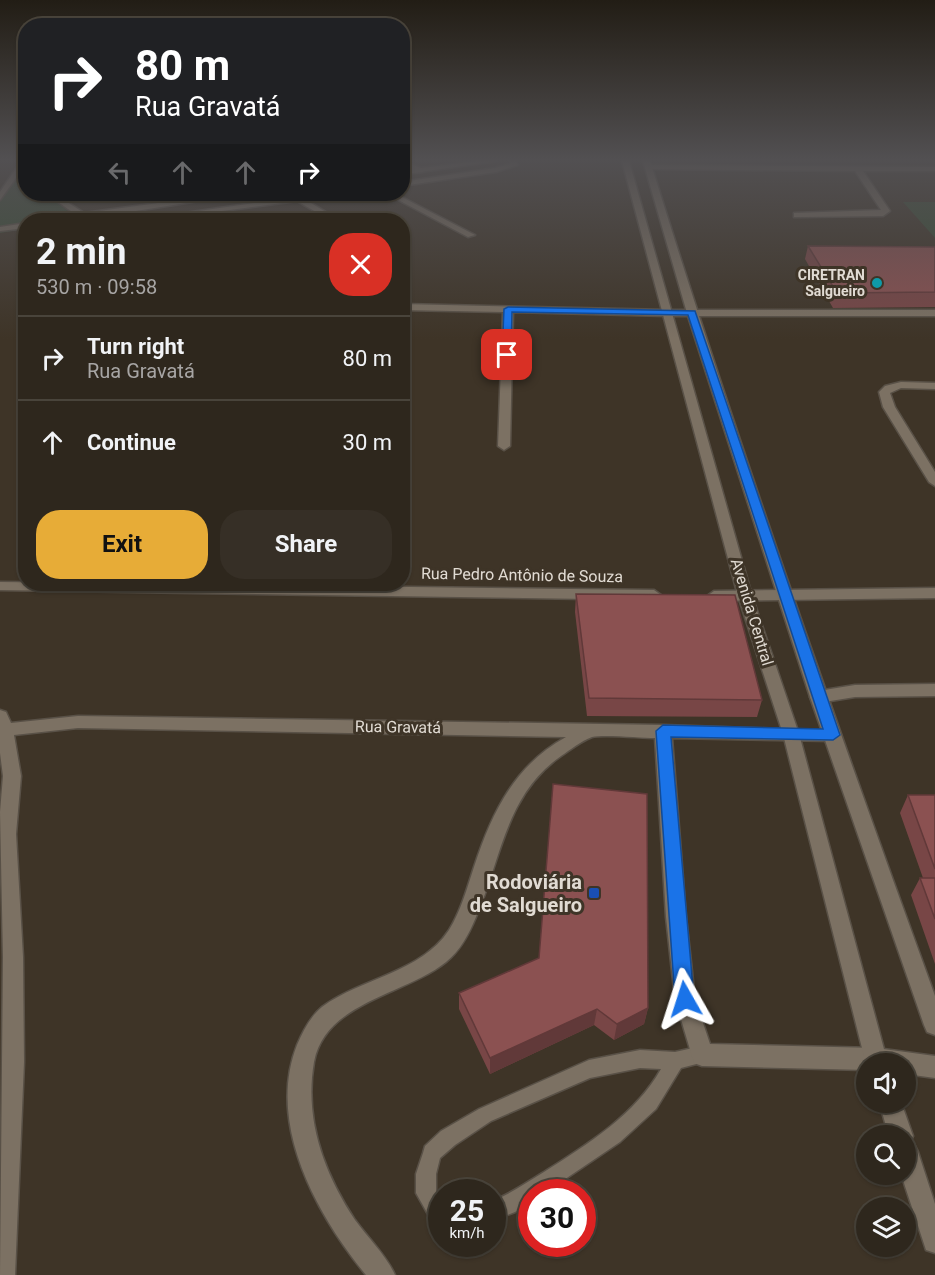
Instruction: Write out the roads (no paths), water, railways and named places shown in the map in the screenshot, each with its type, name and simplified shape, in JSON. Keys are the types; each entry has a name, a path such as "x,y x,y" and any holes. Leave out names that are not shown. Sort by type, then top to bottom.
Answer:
{"street":[{"path":"443,220 471,235"},
{"name":"Avenida Central","path":"642,220 745,596 791,734 875,1053"},
{"path":"665,220 692,313 818,697 935,1025"},
{"path":"0,229 18,226"},
{"path":"410,307 668,313 935,313"},
{"path":"504,446 508,309"},
{"path":"935,386 900,385 889,387 884,392 889,407 935,482"},
{"name":"Rua Pedro Antônio de Souza","path":"0,586 18,586"},
{"name":"Rua Pedro Antônio de Souza","path":"374,591 674,595"},
{"path":"698,595 785,597 935,593"},
{"path":"818,697 855,692 935,690"},
{"name":"Rua Gravatá","path":"3,723 78,722 833,735"},
{"path":"2,1275 13,1062 13,957 6,798 12,776 3,723"},
{"path":"382,1275 359,1248 318,1177 299,1119 299,1079 307,1042 328,1016 379,987 426,965 452,943 471,909 487,857 511,795 554,750 591,731"},
{"path":"663,731 685,999 702,1055 856,1060"},
{"path":"916,1065 935,1067"},
{"path":"916,1183 935,1241"}],"lane":[{"path":"428,1196 426,1174 432,1153 448,1138 495,1110 589,1069 640,1059 675,1061 702,1055"},
{"path":"506,1206 606,1141 645,1108 656,1095 675,1061"}],"place":[{"name":"CIRETRAN Salgueiro","path":"877,283"},
{"name":"Rodoviária de Salgueiro","path":"594,893"}]}
